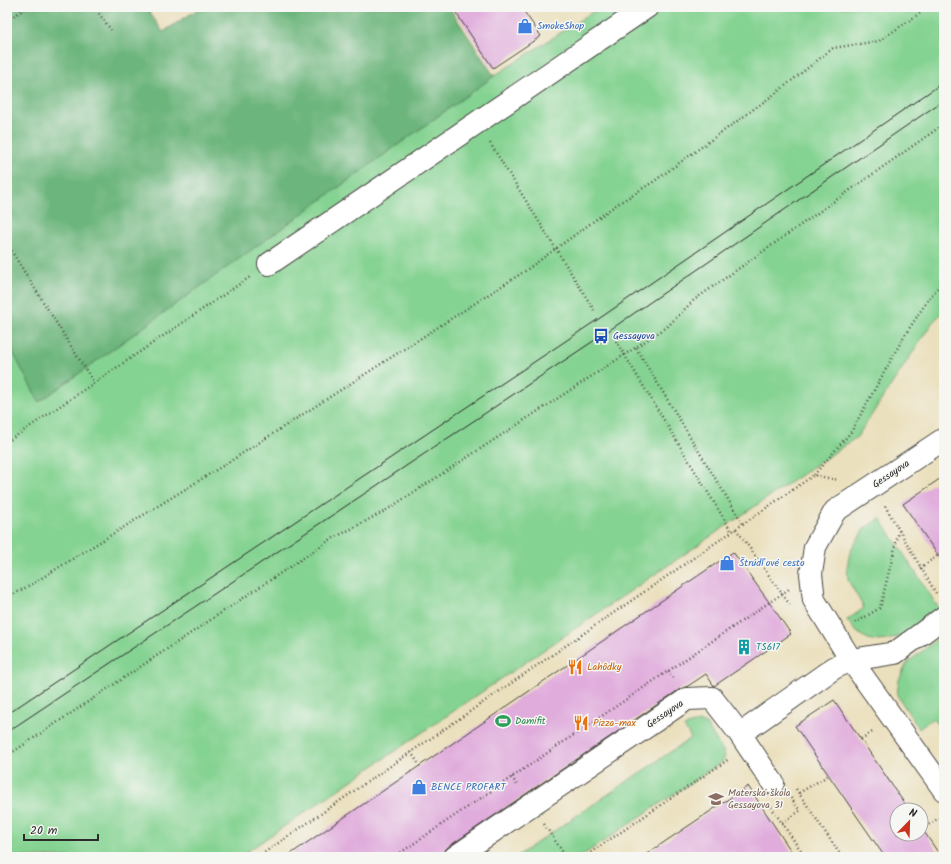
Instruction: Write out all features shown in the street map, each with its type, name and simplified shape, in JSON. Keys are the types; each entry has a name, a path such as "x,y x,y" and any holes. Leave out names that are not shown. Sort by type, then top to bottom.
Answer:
{"street":[{"path":"269,264 646,7"},
{"name":"Gessayova","path":"944,439 835,511 815,547 810,574 814,600 850,660 944,790"},
{"path":"779,791 740,734 834,668 850,660 895,653 942,608"},
{"name":"Gessayova","path":"455,857 687,699 712,698 740,734"}],"path":[{"path":"7,20 28,7"},
{"path":"94,7 111,30"},
{"path":"7,598 229,462 332,394 525,271 612,208 653,182 776,93 832,48 880,41 929,7"},
{"path":"7,14 10,19"},
{"path":"477,122 594,310"},
{"path":"7,756 330,540 385,511 636,348 667,327 694,300 944,124"},
{"path":"7,244 94,383"},
{"path":"7,442 269,264"},
{"path":"258,857 814,475 851,432 903,338 930,297 944,282"},
{"path":"616,341 732,532"},
{"path":"636,348 744,524"},
{"path":"814,475 871,488"},
{"path":"885,506 942,608"},
{"path":"736,529 791,607"},
{"path":"849,626 880,608 899,531"},
{"path":"920,568 944,551"},
{"path":"394,857 453,815 769,603"},
{"path":"861,739 866,735"},
{"path":"411,752 420,766"},
{"path":"584,857 732,757"},
{"path":"805,857 782,823 779,791 798,793 829,775"},
{"path":"798,793 842,857"},
{"path":"530,805 566,857"},
{"path":"782,823 800,811"},
{"path":"929,824 938,818"}],"green space":[{"path":"7,7 146,7 163,32 201,7 449,7 494,76 39,402 7,341"},
{"path":"600,7 944,7 944,311 932,323 857,437 239,857 7,857 7,341 39,402 494,76"},
{"path":"880,518 940,610 900,636 889,640 878,641 867,639 857,632 847,620 864,608 848,580 847,567 850,552 864,529"},
{"path":"944,634 944,733 933,718 919,729 897,695 899,680 907,663"},
{"path":"699,722 706,724 723,751 725,757 722,762 580,857 516,857 691,738 684,727"}],"building":[{"path":"452,7 521,7 541,36 493,68"},
{"path":"944,476 944,564 903,504"},
{"path":"733,552 791,634 714,686 706,674 688,686 680,689 448,847 436,857 286,857"},
{"path":"834,700 904,802 889,802 889,842 929,842 929,839 941,857 885,857 795,726"},
{"path":"748,786 795,857 642,857"}],"tram line":[{"path":"7,714 600,318 944,82"},
{"path":"7,732 601,336 944,100"}],"place":[{"name":"SmokeShop","path":"525,26"},
{"name":"Gessayova","path":"601,336"},
{"name":"Štrúdľové cesto","path":"727,563"},
{"name":"TS617","path":"744,647"},
{"name":"Lahôdky","path":"575,667"},
{"name":"Damifit","path":"503,721"},
{"name":"Pizza-max","path":"581,723"},
{"name":"BENCE PROFART","path":"419,787"},
{"name":"Materská škola Gessayova 31","path":"716,799"}]}
